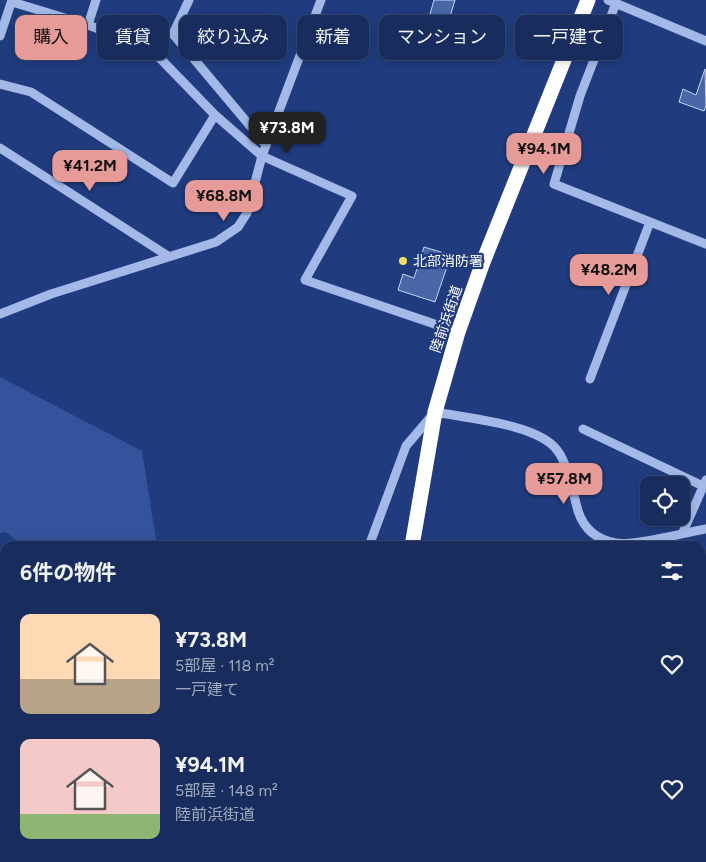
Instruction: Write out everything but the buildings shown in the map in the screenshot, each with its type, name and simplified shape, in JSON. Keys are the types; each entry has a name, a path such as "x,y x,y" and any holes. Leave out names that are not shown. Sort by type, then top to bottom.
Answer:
{"highway":[{"name":"陸前浜街道","path":"413,541 435,412 458,332 512,187 588,0"}],"street":[{"path":"88,25 96,0"},
{"path":"189,0 173,34 266,145"},
{"path":"0,314 51,294 216,242 238,227 247,213 262,156 321,0"},
{"path":"0,36 12,1 88,25 151,49 216,115 262,156 352,196 305,280 458,332"},
{"path":"706,41 612,1 580,96 554,184 706,244"},
{"path":"0,84 31,92 173,183 216,115"},
{"path":"0,148 168,256"},
{"path":"590,379 650,222"},
{"path":"371,541 406,446 435,412 521,428 543,438 557,450 566,470 581,518 592,535 609,541"},
{"path":"582,429 705,483 683,532"},
{"path":"634,541 706,529"}],"shaded area":[{"path":"0,377 142,451 156,541 17,541 5,532 0,533"}],"place":[{"name":"北部消防署","path":"403,261"}]}
